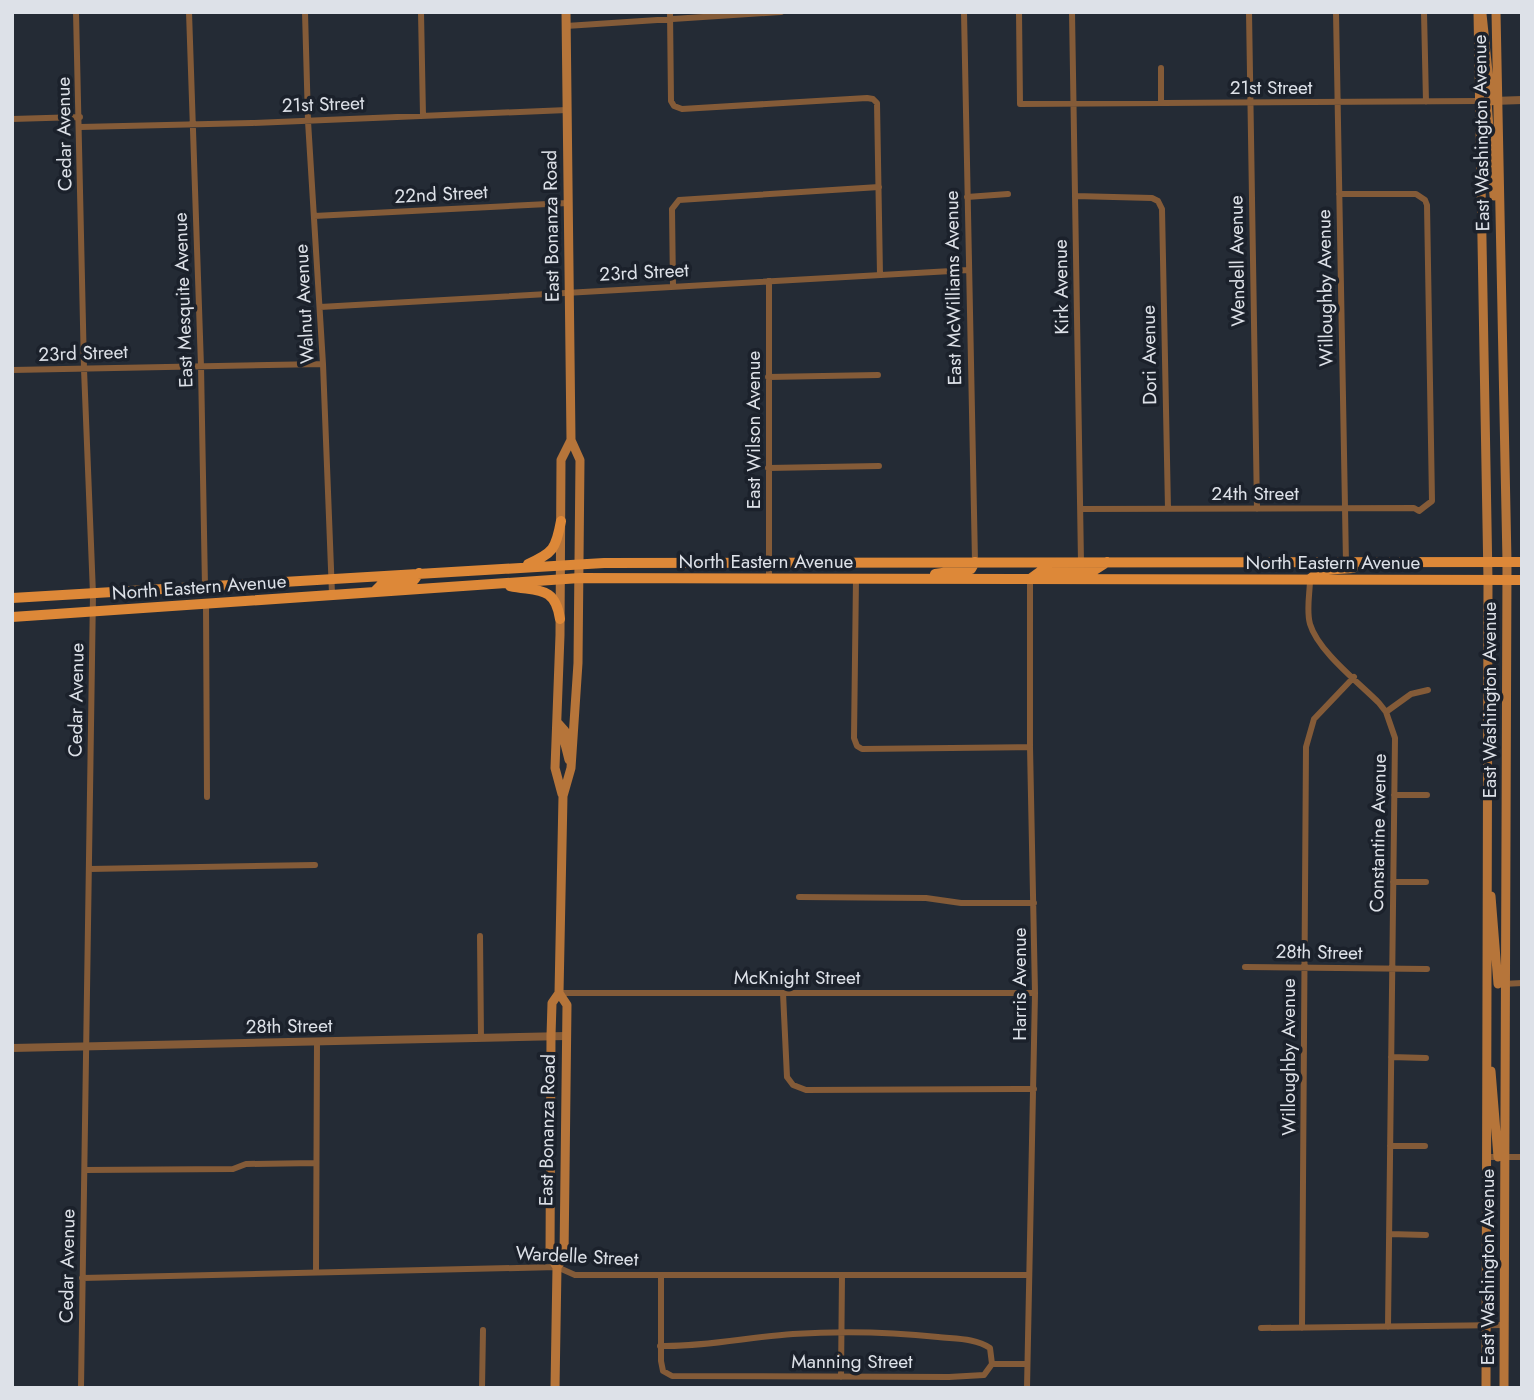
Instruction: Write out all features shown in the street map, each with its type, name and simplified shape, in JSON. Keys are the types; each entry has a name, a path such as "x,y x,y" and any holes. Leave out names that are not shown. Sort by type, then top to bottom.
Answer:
{"main road":[{"name":"East Bonanza Road","path":"557,1267 564,1257 566,1005 559,993 563,796 571,768 580,578 580,460 571,440 566,12"},
{"path":"1480,12 1489,101"},
{"name":"East Washington Avenue","path":"1486,1388 1489,101 1496,12"},
{"name":"East Washington Avenue","path":"1489,101 1500,218 1507,562 1501,1157 1504,1388"},
{"name":"East Bonanza Road","path":"563,796 555,768 561,579 561,460 571,440"},
{"path":"522,566 545,557 552,551 558,540 561,522"},
{"path":"904,578 971,569 975,562"},
{"path":"1030,579 1041,571 1093,572 1107,562"},
{"name":"North Eastern Avenue","path":"12,598 580,564 1522,562"},
{"path":"1310,579 1322,570 1349,570 1363,563"},
{"path":"375,592 383,583 414,580 419,573"},
{"name":"North Eastern Avenue","path":"12,617 580,578 1522,580"},
{"path":"496,583 547,592 557,603 560,619"},
{"path":"557,722 565,732 564,740 571,768"},
{"path":"1487,866 1502,984"},
{"name":"East Bonanza Road","path":"555,1388 557,1267 550,1256 551,1036 552,1003 559,993"},
{"path":"1486,1049 1501,1157"},
{"path":"1486,1368 1492,1388"}],"street":[{"name":"Cedar Avenue","path":"76,12 84,369 93,594 81,1388"},
{"name":"East Mesquite Avenue","path":"189,12 201,366 205,587"},
{"name":"Walnut Avenue","path":"305,12 332,594"},
{"path":"421,12 424,116"},
{"path":"566,26 670,16 781,12"},
{"name":"East McWilliams Avenue","path":"964,12 975,562"},
{"name":"21st Street","path":"1019,12 1020,104 1522,100"},
{"name":"Kirk Avenue","path":"1072,12 1081,562"},
{"name":"Wendell Avenue","path":"1248,12 1256,509"},
{"name":"Willoughby Avenue","path":"1336,12 1346,563"},
{"path":"1424,12 1426,102"},
{"path":"670,16 671,101 674,106 682,109 873,99 877,103 880,275"},
{"path":"1161,68 1161,103"},
{"name":"21st Street","path":"80,127 567,110"},
{"path":"12,119 80,117"},
{"path":"673,287 672,209 679,200 878,187"},
{"path":"967,197 1008,194"},
{"name":"24th Street","path":"1081,509 1414,508 1419,511 1432,501 1427,205 1425,200 1416,194 1339,194"},
{"name":"Dori Avenue","path":"1074,196 1152,198 1158,201 1162,209 1168,509"},
{"name":"22nd Street","path":"314,216 568,203"},
{"name":"23rd Street","path":"320,307 969,270"},
{"name":"East Wilson Avenue","path":"769,281 769,579"},
{"name":"23rd Street","path":"12,370 323,363"},
{"path":"768,377 878,374"},
{"path":"768,468 879,466"},
{"path":"856,578 857,746 862,749 1030,747"},
{"name":"Harris Avenue","path":"1027,1388 1035,993 1030,579"},
{"name":"Constantine Avenue","path":"1310,579 1309,621 1314,633 1322,645 1386,712 1395,738 1388,1327"},
{"path":"206,604 206,797"},
{"name":"Willoughby Avenue","path":"1302,1328 1306,747 1308,732 1314,719 1354,677"},
{"path":"1386,712 1411,694 1428,690"},
{"path":"1394,794 1427,795"},
{"path":"89,869 315,865"},
{"path":"1393,882 1426,882"},
{"path":"799,897 926,898 961,903 1034,903"},
{"path":"480,936 481,1038"},
{"name":"28th Street","path":"1245,967 1427,969"},
{"path":"1487,984 1522,984"},
{"name":"McKnight Street","path":"559,993 1035,993"},
{"path":"783,993 787,1077 793,1085 806,1090 1034,1089"},
{"name":"28th Street","path":"12,1048 566,1036"},
{"path":"316,1271 317,1041"},
{"path":"1391,1057 1426,1058"},
{"path":"1390,1146 1425,1146"},
{"path":"1486,1157 1522,1157"},
{"path":"85,1170 233,1169 246,1164 316,1163"},
{"path":"1389,1234 1426,1235"},
{"name":"Wardelle Street","path":"82,1278 557,1267 575,1275 1028,1275"},
{"path":"661,1275 660,1346 841,1332 923,1335 981,1342 990,1348 992,1364"},
{"path":"841,1377 842,1275"},
{"path":"1261,1328 1505,1325"},
{"path":"482,1388 483,1330"},
{"name":"Manning Street","path":"660,1346 663,1371 672,1376 984,1375 992,1364 1026,1364"}]}
